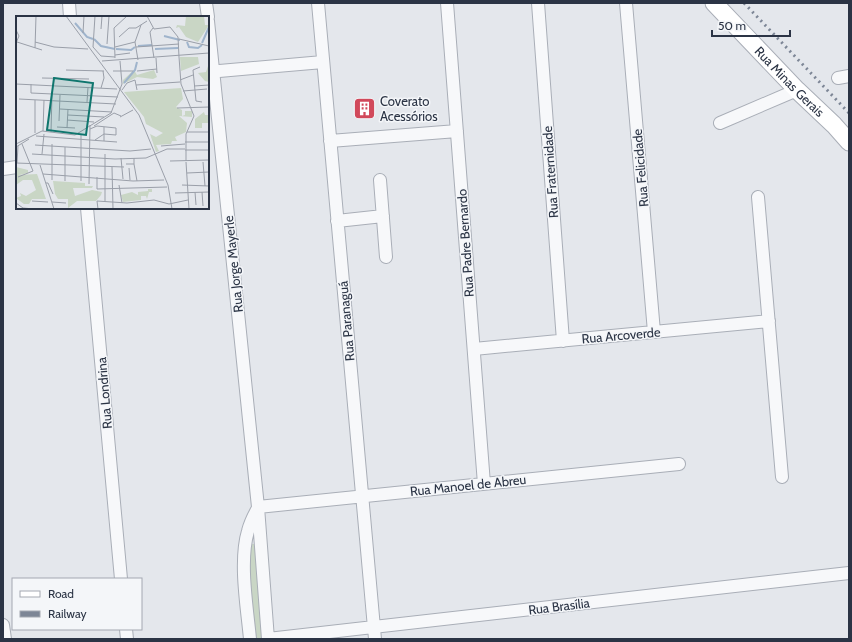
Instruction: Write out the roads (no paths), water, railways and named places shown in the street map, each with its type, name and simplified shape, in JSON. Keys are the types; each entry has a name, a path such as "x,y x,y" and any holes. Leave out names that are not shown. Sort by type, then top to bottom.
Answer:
{"main road":[{"name":"Rua Minas Gerais","path":"714,3 849,142"}],"street":[{"path":"69,3 70,16"},
{"path":"206,3 208,16"},
{"name":"Rua Paranaguá","path":"318,3 374,633"},
{"name":"Rua Padre Bernardo","path":"447,3 484,484"},
{"name":"Rua Fraternidade","path":"538,3 563,341"},
{"name":"Rua Felicidade","path":"626,3 654,332"},
{"name":"Rua Jorge Mayerle","path":"209,39 211,72 258,507 268,639"},
{"path":"211,72 323,62"},
{"path":"720,123 797,90"},
{"path":"330,141 457,131"},
{"path":"3,169 16,167"},
{"path":"380,180 386,257"},
{"path":"758,197 782,477"},
{"name":"Rua Londrina","path":"87,209 121,578"},
{"path":"337,221 383,216"},
{"name":"Rua Arcoverde","path":"474,349 769,321"},
{"name":"Rua Manoel de Abreu","path":"258,507 679,464"},
{"name":"Rua Jorge Mayerle","path":"250,639 244,548 248,530 258,507"},
{"name":"Rua Brasília","path":"268,639 374,633 849,573"},
{"path":"3,625 5,639"}],"railway":[{"path":"744,3 849,113"}],"place":[{"name":"Coverato Acessórios","path":"365,108"}]}
